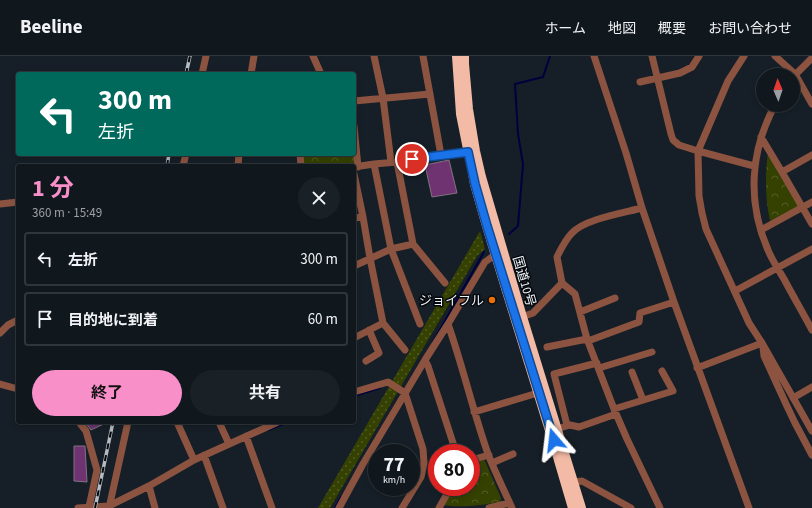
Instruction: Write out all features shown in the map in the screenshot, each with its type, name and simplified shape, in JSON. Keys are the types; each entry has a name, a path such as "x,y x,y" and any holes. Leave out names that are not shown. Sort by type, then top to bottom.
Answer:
{"highway":[{"name":"国道10号","path":"457,56 461,114 522,317 542,392"},
{"name":"国道10号","path":"464,56 475,184 496,255 542,392 558,428 570,484 573,508"},
{"name":"国道10号","path":"570,484 582,508"}],"street":[{"path":"202,72 206,56"},
{"path":"251,72 254,56"},
{"path":"313,56 320,72"},
{"path":"374,56 394,162 413,244 445,283"},
{"path":"423,56 441,155"},
{"path":"594,56 626,153 642,208 674,302 749,508"},
{"path":"652,56 673,140 679,144 698,151 754,166"},
{"path":"640,82 680,73 692,67 699,56"},
{"path":"744,56 728,81 698,151 699,196 706,228 749,323 762,343 812,432"},
{"path":"775,56 787,68"},
{"path":"800,69 812,58"},
{"path":"800,85 812,104"},
{"path":"356,101 430,94"},
{"path":"770,112 761,137 754,166 754,196 756,213 760,230 768,250 812,330"},
{"path":"761,137 812,224"},
{"path":"356,167 472,151"},
{"path":"782,172 812,155"},
{"path":"374,164 391,249 420,324"},
{"path":"356,184 383,323 405,350"},
{"path":"0,204 16,202"},
{"path":"760,230 812,202"},
{"path":"642,208 592,221 579,227 572,232 556,257 562,283 575,294 588,340 615,412 657,507"},
{"path":"356,218 363,217"},
{"path":"356,265 391,249 413,244"},
{"path":"339,508 363,464 484,262 496,255 501,245"},
{"path":"735,291 812,249"},
{"path":"522,317 533,313 562,283"},
{"path":"580,312 615,298"},
{"path":"546,347 588,340 639,322 640,313 674,302"},
{"path":"0,333 16,321"},
{"path":"356,337 383,323"},
{"path":"448,324 474,412 492,463 511,505 489,508"},
{"path":"366,361 379,353 369,330"},
{"path":"698,368 762,343"},
{"path":"762,343 764,356 794,423 812,455"},
{"path":"652,352 598,366 554,374 558,428 570,425 579,427 643,400 673,391 662,371"},
{"path":"425,360 453,444"},
{"path":"632,372 643,400"},
{"path":"356,391 388,382 405,393 423,449 424,463 421,477 402,508"},
{"path":"0,384 16,389"},
{"path":"793,398 812,387"},
{"path":"474,412 542,392"},
{"path":"81,424 86,431 97,470 89,507"},
{"path":"109,507 128,424"},
{"path":"178,424 194,460"},
{"path":"220,424 229,444"},
{"path":"78,508 109,507 194,460 246,436 266,424"},
{"path":"246,436 272,508"},
{"path":"492,463 513,454"},
{"path":"204,455 223,508"},
{"path":"480,458 489,455"},
{"path":"570,484 582,481 631,508"},
{"path":"149,486 155,508"},
{"path":"439,508 445,496"}],"green space":[{"path":"768,152 803,205 770,221 766,186"},
{"path":"302,156 354,156 355,160 353,164 304,164"},
{"path":"480,231 485,249 477,256 330,508 318,508"},
{"path":"484,459 501,498 500,502 472,506 444,505 449,496 480,496 480,460"}],"building":[{"path":"449,160 457,193 432,197 425,165"},
{"path":"86,424 104,424 91,430"},
{"path":"74,446 85,446 87,482 74,481"}],"waterway":[{"path":"509,234 518,226 523,164 518,134 515,84 543,77 550,56"},
{"path":"433,342 484,252"},
{"path":"356,395 380,388"},
{"path":"268,430 283,424"},
{"path":"335,508 341,497"}],"railway":[{"path":"186,72 190,56"},
{"path":"167,164 169,156"},
{"path":"95,508 113,424"}],"place":[{"name":"ジョイフル","path":"492,300"}],"route":[{"path":"412,159 468,152 475,184 512,310 554,440"}]}
